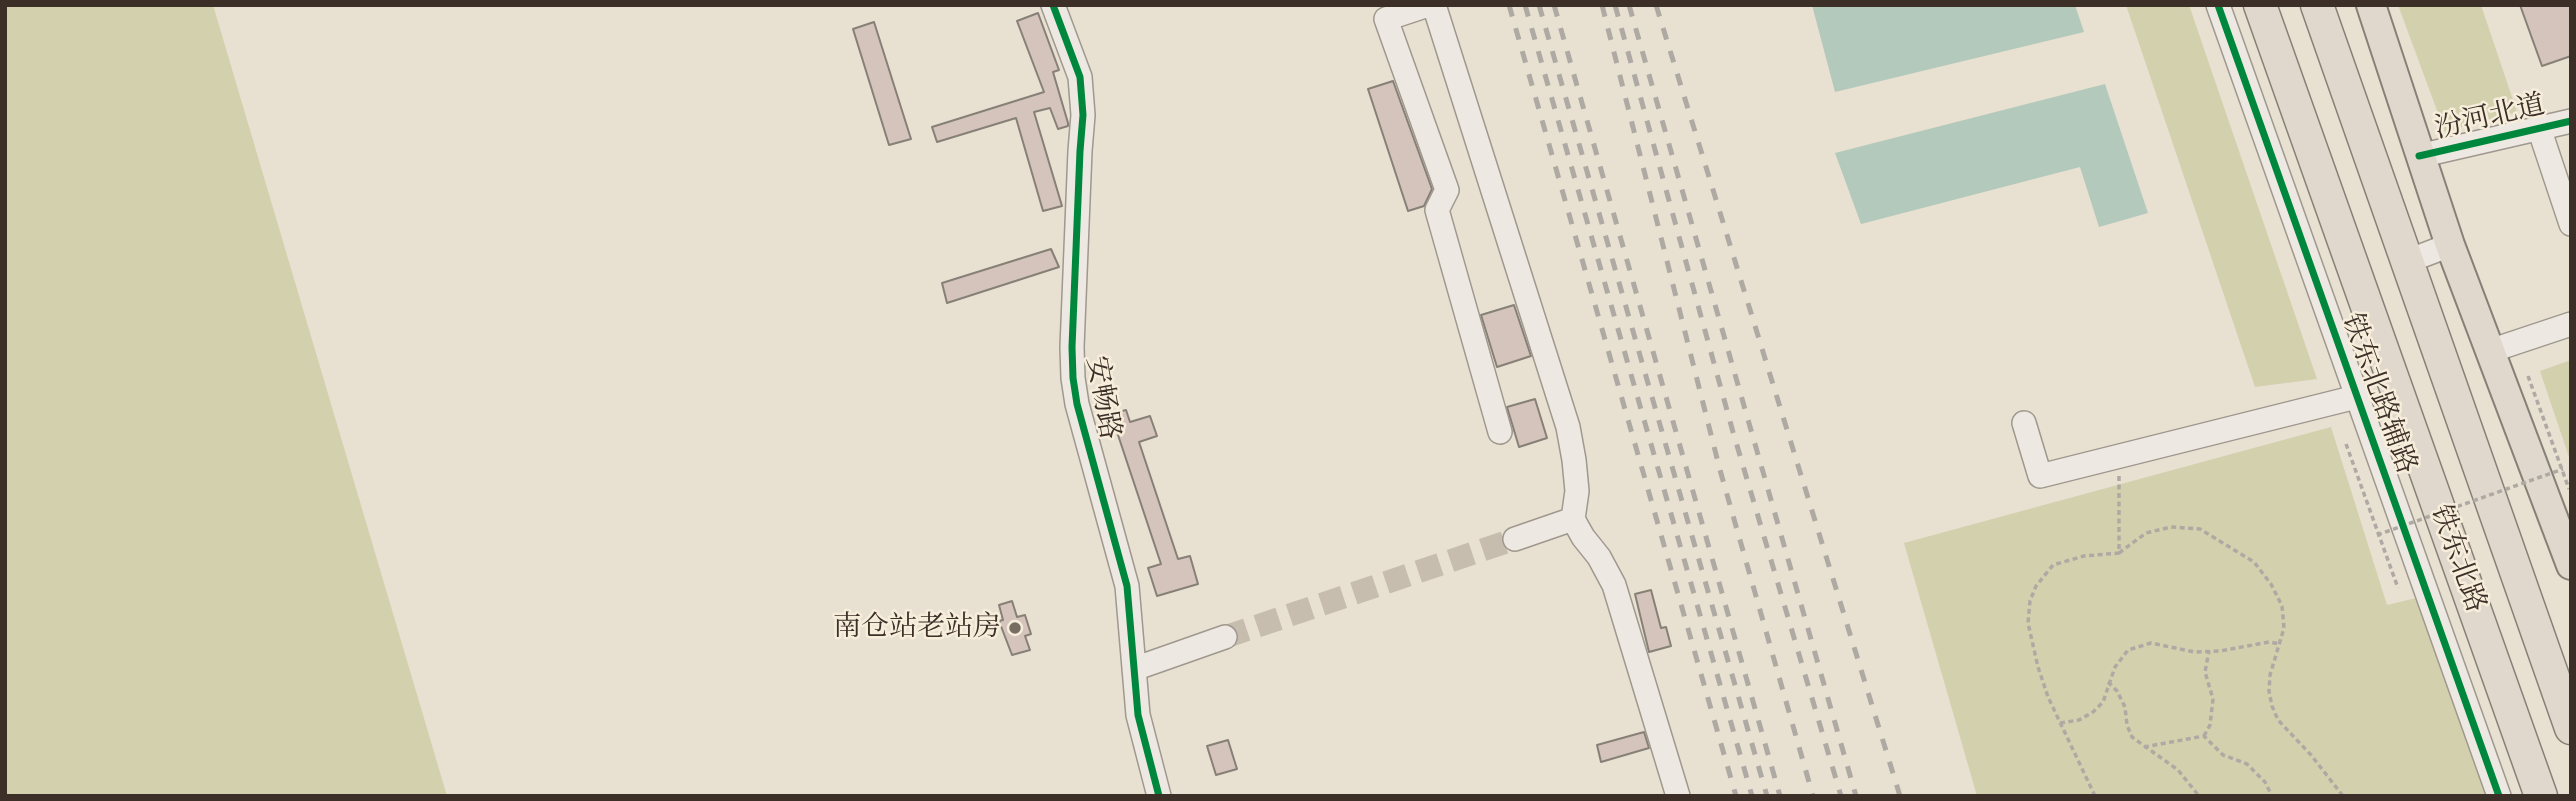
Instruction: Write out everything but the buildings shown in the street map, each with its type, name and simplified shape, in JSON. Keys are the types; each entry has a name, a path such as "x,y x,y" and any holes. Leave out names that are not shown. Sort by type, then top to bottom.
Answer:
{"highway":[{"name":"铁东北路","path":"2260,5 2541,796"},
{"name":"铁东北路","path":"2317,5 2571,728"}],"main road":[{"path":"2371,5 2450,245 2571,565"}],"street":[{"name":"安畅路","path":"1053,5 1080,77 1083,115 1072,347 1073,378 1077,404 1127,586 1138,715 1159,796"},
{"path":"1428,5 1387,19 1447,190 1437,210 1500,432"},
{"path":"1434,5 1568,427 1577,491 1573,519 1614,585 1678,796"},
{"name":"铁东北路辅路","path":"2218,5 2499,796"},
{"name":"汾河北道","path":"2419,156 2571,121"},
{"path":"2539,128 2571,224"},
{"path":"2408,261 2450,245"},
{"path":"2490,351 2571,324"},
{"path":"2024,423 2040,476 2356,397"},
{"path":"1514,539 1573,519"},
{"path":"1134,669 1225,637"}],"path":[{"path":"2528,376 2571,495"},
{"path":"2346,444 2398,587"},
{"path":"2119,456 2119,553"},
{"path":"2378,535 2563,469"},
{"path":"2095,796 2048,697 2032,648 2028,623 2030,601 2036,586 2053,565 2084,556 2119,553 2146,533 2171,527 2200,529 2227,544 2254,562 2271,584 2282,606 2284,628 2270,683 2272,706 2278,720 2336,784 2343,796"},
{"path":"2060,723 2079,720 2094,712 2103,702 2115,667 2128,650 2151,643 2194,652 2280,643"},
{"path":"2204,736 2210,725 2213,699 2205,672 2209,651"},
{"path":"2108,682 2117,691 2125,707 2127,725 2132,737 2178,770 2199,796"},
{"path":"2144,747 2204,736"},
{"path":"2204,736 2223,755 2248,764 2272,796"}],"shaded area":[{"path":"5,5 213,5 447,796 5,796"},
{"path":"1812,5 2075,5 2084,32 1835,92"},
{"path":"2126,5 2189,5 2317,379 2255,387"},
{"path":"2398,5 2481,5 2517,112 2445,132"},
{"path":"2105,84 2148,213 2099,227 2080,167 1861,224 1835,153"},
{"path":"2571,360 2571,463 2540,371"},
{"path":"2331,427 2387,605 2416,598 2488,796 1977,796 1904,543"}],"tunnel":[{"path":"1225,637 1515,539"}],"railway":[{"path":"1509,5 1736,796"},
{"path":"1525,5 1752,796"},
{"path":"1539,5 1767,796"},
{"path":"1554,5 1780,796"},
{"path":"1602,5 1720,470 1813,796"},
{"path":"1615,5 1733,432 1841,796"},
{"path":"1629,5 1856,796"},
{"path":"1656,5 1900,796"}],"cycle path":[{"path":"1053,5 1080,77 1083,115 1072,347 1073,378 1077,404 1127,586 1138,715 1159,796"},
{"path":"2218,5 2499,796"},
{"path":"2419,156 2571,121"}],"place":[{"name":"南仓站老站房","path":"1015,628"}]}
